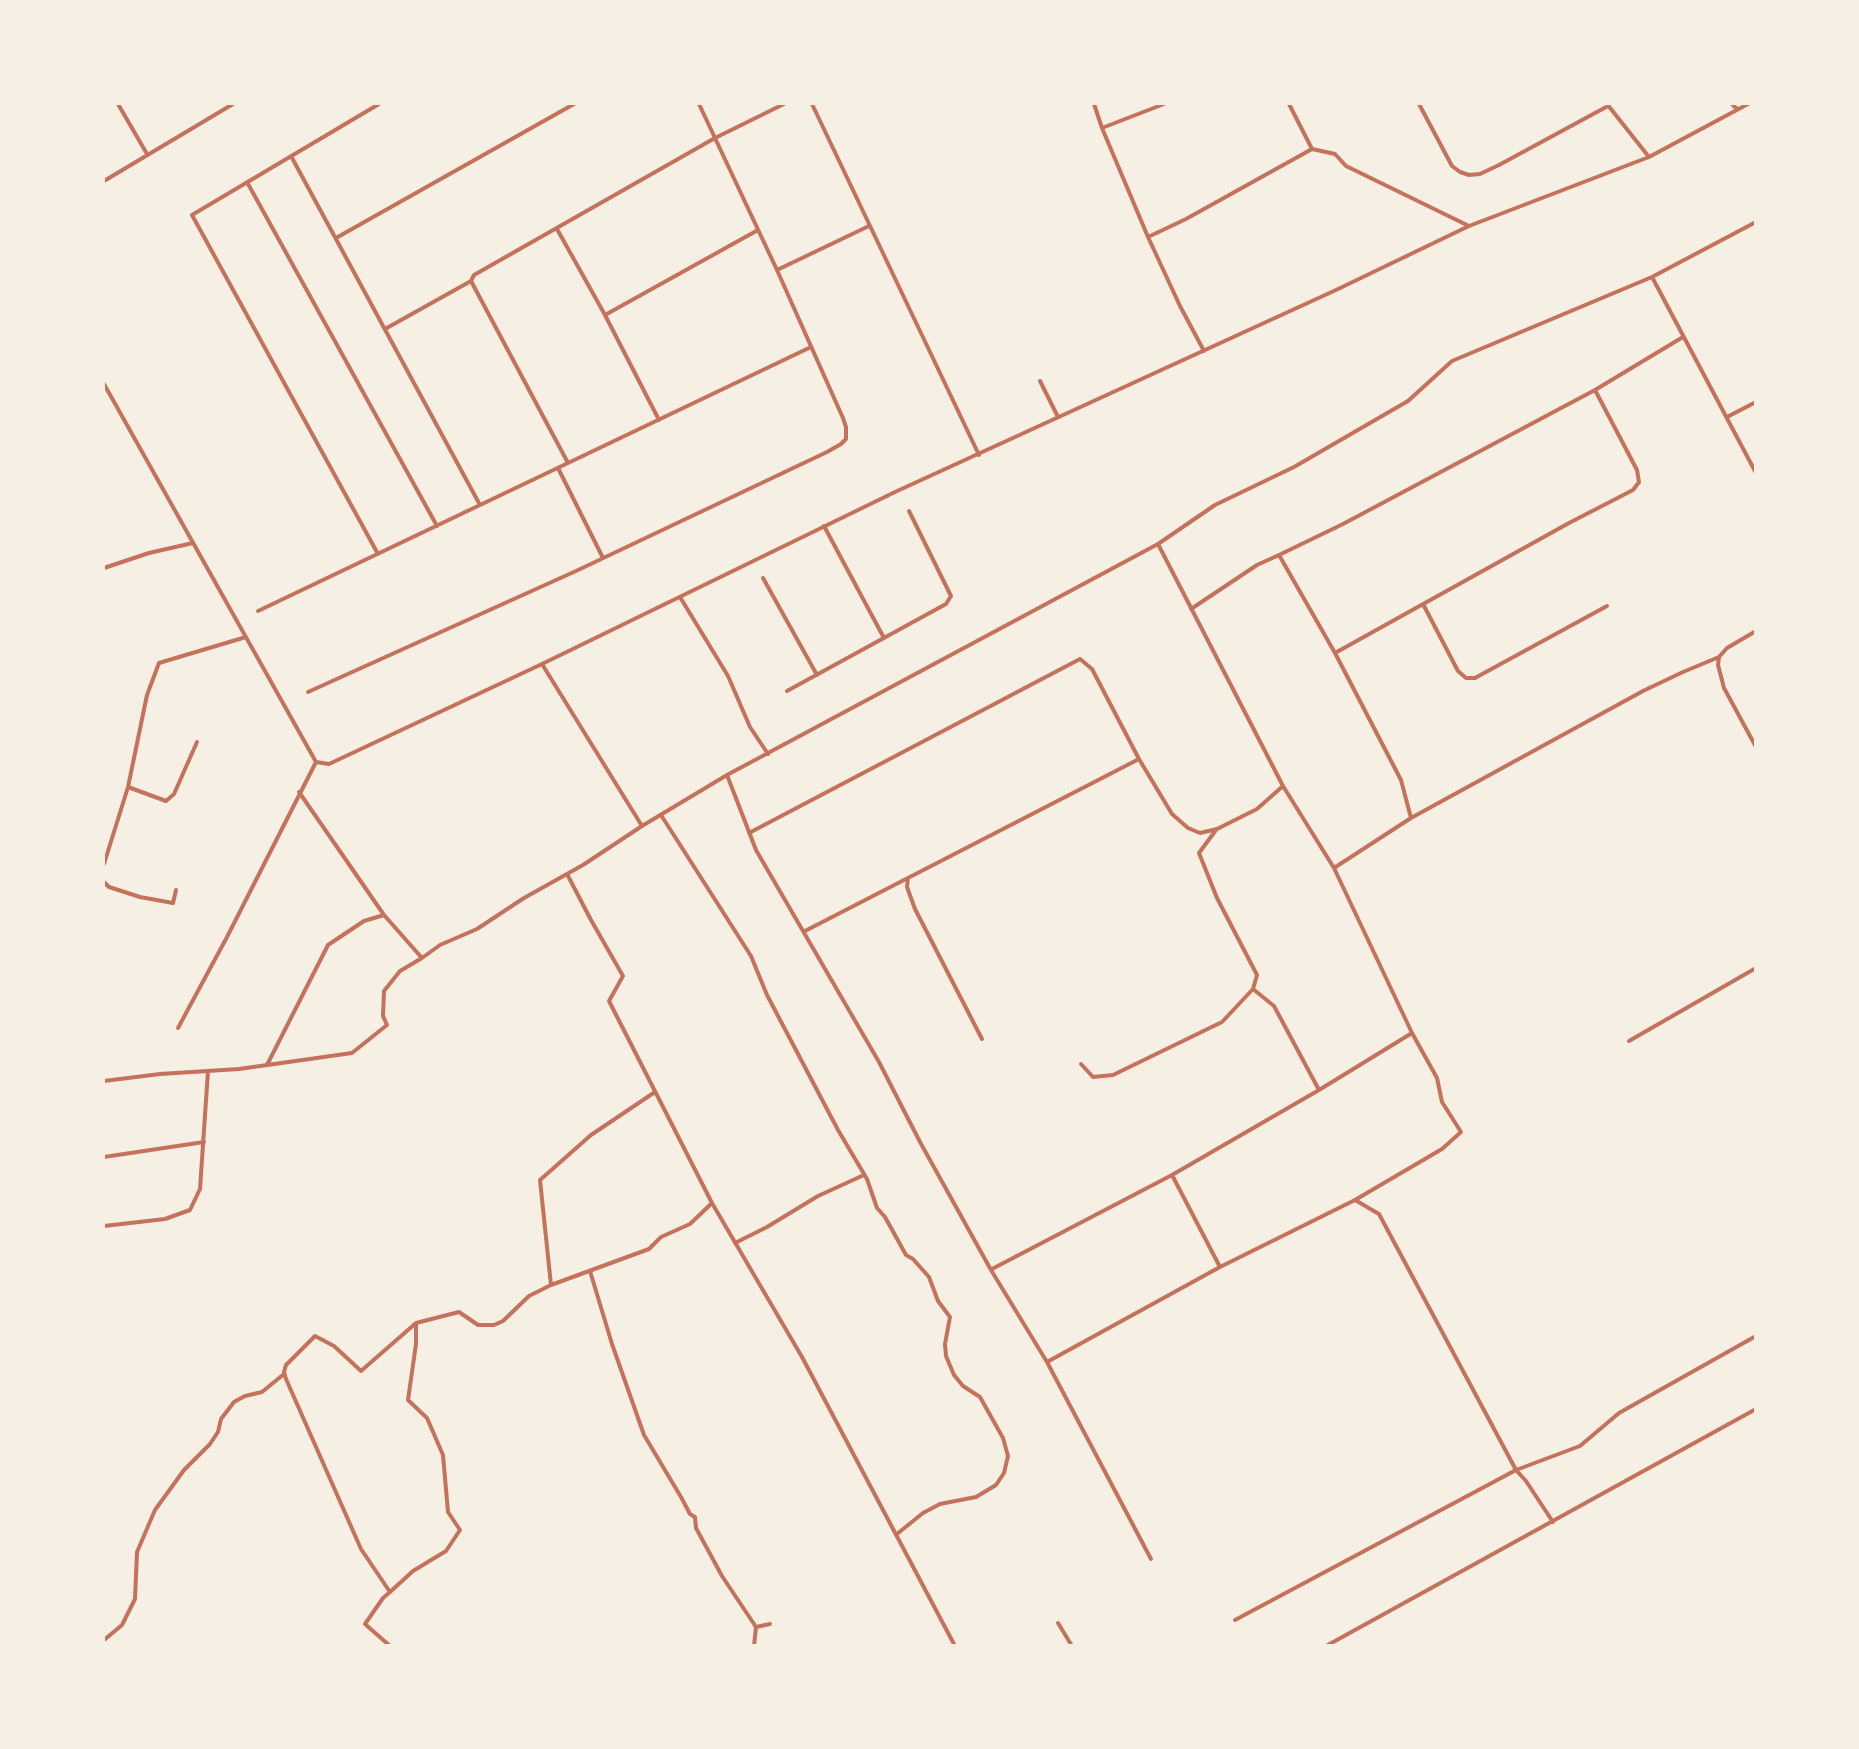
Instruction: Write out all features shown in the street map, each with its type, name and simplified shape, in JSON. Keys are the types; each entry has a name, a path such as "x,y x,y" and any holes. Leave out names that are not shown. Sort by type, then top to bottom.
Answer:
{"street":[{"path":"118,104 147,154"},
{"path":"104,180 233,104"},
{"path":"378,554 192,215 379,104"},
{"path":"336,238 574,104"},
{"path":"308,692 603,558 841,444 846,439 843,418 699,104"},
{"path":"385,329 471,281 474,275 715,138 784,104"},
{"path":"812,104 979,455"},
{"path":"1094,104 1148,237 1204,351"},
{"path":"1102,128 1164,104"},
{"path":"1289,104 1312,148"},
{"path":"1419,104 1452,166 1469,175 1480,174 1499,165 1608,105 1649,157"},
{"path":"1732,104 1737,110"},
{"path":"316,762 329,764 542,664 895,492 1204,351 1469,226 1649,157 1748,104"},
{"path":"1148,237 1186,219 1312,148 1335,154 1346,166 1469,226"},
{"path":"291,156 480,505"},
{"path":"247,182 437,526"},
{"path":"104,1081 267,1065 352,1053 387,1025 383,1016 384,991 400,971 440,945 477,929 524,898 727,776 1158,544 1215,505 1294,467 1408,401 1452,361 1652,277 1755,222"},
{"path":"777,270 869,226"},
{"path":"557,229 605,315 659,420"},
{"path":"605,315 758,230"},
{"path":"1652,277 1755,473"},
{"path":"471,281 568,463"},
{"path":"1191,609 1257,565 1342,524 1595,390 1683,337"},
{"path":"258,611 811,347"},
{"path":"1040,381 1058,417"},
{"path":"104,384 316,762"},
{"path":"1335,652 1569,523 1634,490 1638,482 1637,470 1595,390"},
{"path":"1727,417 1755,402"},
{"path":"558,468 603,558"},
{"path":"787,691 946,604 951,596 909,511"},
{"path":"824,526 885,638"},
{"path":"104,568 193,543"},
{"path":"1047,1362 1220,1267 1355,1200 1442,1149 1461,1132 1442,1102 1437,1078 1412,1033 1334,868 1283,786 1158,544"},
{"path":"1280,555 1335,652 1401,780 1411,819"},
{"path":"763,578 817,675"},
{"path":"680,597 728,676 750,727 768,754"},
{"path":"1423,603 1458,671 1466,678 1475,678 1607,606"},
{"path":"1334,868 1411,819 1643,691 1719,657 1727,648 1755,632"},
{"path":"104,864 128,787 147,695 159,663 246,637"},
{"path":"1719,657 1718,666 1724,688 1755,747"},
{"path":"749,833 1080,659 1092,669 1139,759 1172,814 1188,828 1200,833 1217,829 1257,809 1283,786"},
{"path":"542,664 642,826"},
{"path":"128,787 166,801 174,794 197,742"},
{"path":"805,931 1139,759"},
{"path":"178,1028 227,938 316,762"},
{"path":"727,776 756,850 879,1062 920,1142 991,1270 1047,1362 1152,1560"},
{"path":"300,792 384,915 422,957"},
{"path":"661,815 752,956 767,995 864,1175 877,1208 885,1217 906,1256 913,1259 929,1277 938,1301 950,1317 945,1344 946,1356 957,1381 980,1397 1003,1438 1008,1456 1004,1473 996,1485 976,1497 940,1504 923,1513 897,1534"},
{"path":"1081,1064 1092,1077 1113,1075 1222,1022 1253,989 1257,975 1217,897 1199,852 1217,829"},
{"path":"567,874 623,976 609,1000 655,1092 712,1203 802,1356 955,1646"},
{"path":"908,878 907,887 915,909 982,1039"},
{"path":"104,882 109,887 140,897 173,903 176,890"},
{"path":"267,1065 328,945 364,921 384,915"},
{"path":"1629,1041 1755,968"},
{"path":"1253,989 1274,1006 1319,1090"},
{"path":"991,1270 1172,1175 1412,1033"},
{"path":"104,1226 165,1219 190,1210 200,1189 208,1071"},
{"path":"551,1285 540,1180 591,1135 655,1092"},
{"path":"104,1157 204,1142"},
{"path":"735,1243 767,1227 818,1196 864,1175"},
{"path":"1172,1175 1220,1267"},
{"path":"1355,1200 1379,1214 1516,1470 1527,1481 1553,1522"},
{"path":"390,1592 361,1549 284,1374 286,1365 315,1336 334,1346 362,1371 416,1323 459,1312 477,1325 494,1325 503,1321 530,1296 551,1285 642,1252 661,1237 690,1224 712,1203"},
{"path":"590,1271 612,1344 644,1435 690,1514 694,1517 696,1528 722,1576 756,1627 754,1646"},
{"path":"390,1646 365,1624 383,1598 413,1571 446,1551 460,1530 448,1512 443,1455 427,1418 408,1400 416,1344 416,1323"},
{"path":"1235,1620 1516,1470 1580,1446 1619,1413 1755,1336"},
{"path":"104,1640 122,1625 135,1599 138,1552 155,1510 184,1470 210,1444 218,1432 221,1419 234,1402 245,1396 262,1392 284,1374"},
{"path":"1326,1646 1755,1409"},
{"path":"1058,1623 1071,1646"},
{"path":"756,1627 770,1624"}]}
